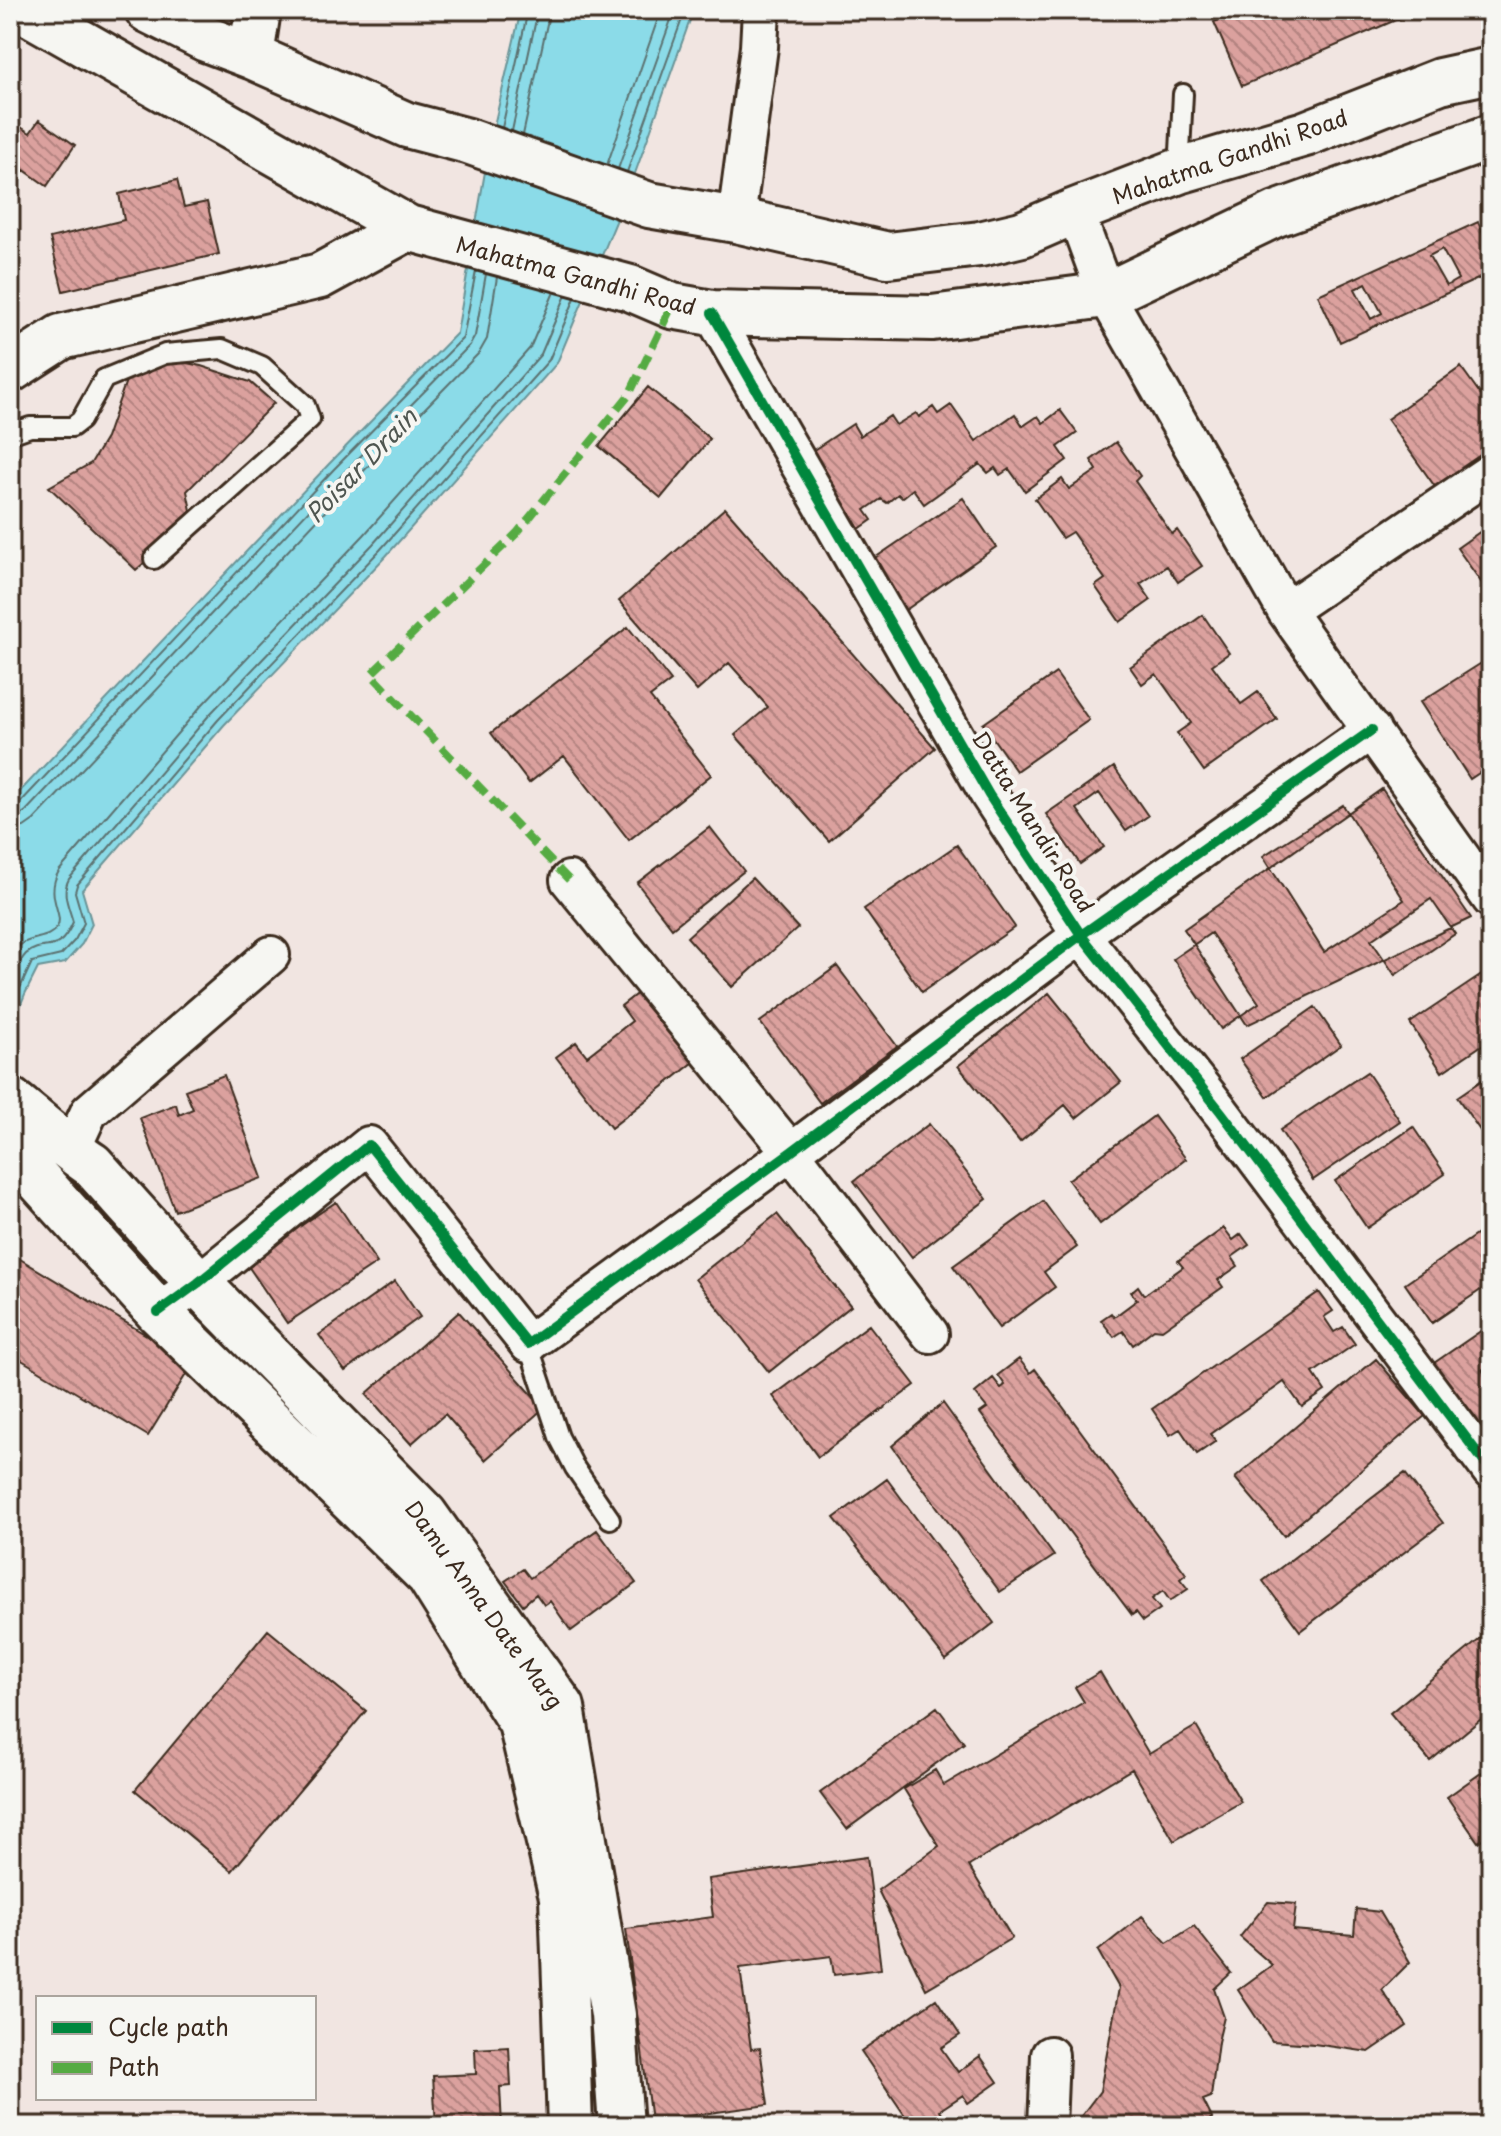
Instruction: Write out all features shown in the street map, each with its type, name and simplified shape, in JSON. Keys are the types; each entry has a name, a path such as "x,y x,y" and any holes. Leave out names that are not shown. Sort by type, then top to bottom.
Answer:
{"main road":[{"name":"Mahatma Gandhi Road","path":"24,10 427,234 630,288 672,306 712,313 932,318 1106,295 1276,214 1491,137"},
{"name":"Mahatma Gandhi Road","path":"148,10 209,24 251,56 407,125 468,141 649,205 736,220 888,255 980,244 1022,234 1179,171 1305,134 1440,81 1491,70"},
{"path":"251,56 258,10"},
{"path":"10,370 61,337 320,276 427,234"},
{"name":"Damu Anna Date Marg","path":"41,1125 92,1165 198,1283 425,1515 562,1707 613,2015 621,2126"},
{"name":"Damu Anna Date Marg","path":"16,1159 158,1312 429,1576 521,1723 562,1897 570,2126"}],"street":[{"path":"736,220 761,10"},
{"path":"1075,211 1106,295 1286,611 1490,897"},
{"name":"Datta Mandir Road","path":"712,313 989,795 1081,935 1221,1112 1490,1468"},
{"path":"1286,611 1491,472"},
{"path":"158,1312 369,1145 528,1344 1081,935 1372,730"},
{"path":"569,880 791,1152 930,1334"},
{"path":"41,1125 89,1112 271,955"},
{"path":"1047,2126 1050,2055"}],"lane":[{"path":"1179,171 1183,94"},
{"path":"10,434 30,427 72,427 81,420 104,379 165,354 222,349 262,366 305,405 310,419 154,559"},
{"path":"528,1344 559,1437 575,1468 610,1519"}],"water":[{"name":"Poisar Drain","path":"521,10 691,10 628,193 557,363 386,556 224,725 82,890 92,924 82,944 65,963 38,968 10,1032 10,802 457,333 490,143"}],"building":[{"path":"1243,10 1419,10 1242,86 1214,22"},
{"path":"10,120 30,133 39,120 75,145 47,186 24,170 10,191"},
{"path":"177,180 184,207 207,202 219,254 63,291 50,238 124,220 119,194"},
{"path":"1478,222 1491,250 1491,273 1340,342 1318,295","holes":["1442,249 1458,279 1446,286 1429,256","1366,283 1382,313 1371,319 1355,289"]},
{"path":"163,358 250,382 274,403 187,491 193,520 136,570 49,487 91,463 106,438 128,375"},
{"path":"1461,367 1491,409 1491,459 1441,495 1387,419"},
{"path":"648,387 710,439 661,498 599,446"},
{"path":"951,405 976,441 1015,414 1023,426 1038,416 1043,423 1060,410 1077,433 1058,447 1067,460 1025,491 1009,469 1000,475 995,468 988,473 980,464 924,504 913,489 902,498 898,494 887,503 881,499 865,510 872,520 859,529 809,453 853,424 860,436 890,416 896,425 916,413 919,417 933,407 938,414"},
{"path":"1116,442 1140,476 1135,481 1172,534 1177,530 1202,566 1178,582 1167,566 1140,584 1151,600 1120,622 1095,586 1105,579 1072,532 1062,538 1035,499 1062,479 1069,489 1097,470 1091,460"},
{"path":"963,498 996,547 897,616 863,566"},
{"path":"725,508 935,748 829,841 735,735 768,707 729,663 697,691 619,601"},
{"path":"1491,524 1491,596 1457,548"},
{"path":"1203,615 1229,653 1212,665 1241,704 1258,692 1277,719 1204,771 1177,733 1191,723 1156,674 1142,684 1130,667"},
{"path":"628,627 671,681 650,697 711,775 629,840 564,756 529,783 491,733"},
{"path":"1491,657 1491,765 1470,779 1420,702"},
{"path":"1056,673 1089,720 1016,771 983,724"},
{"path":"1114,767 1148,816 1126,831 1099,793 1077,809 1104,847 1080,864 1046,814"},
{"path":"1382,789 1471,918 1247,1025 1184,929"},
{"path":"1343,805 1404,900 1324,952 1263,856"},
{"path":"710,827 744,871 672,928 637,883"},
{"path":"957,845 1015,927 922,992 864,909"},
{"path":"752,878 798,928 732,987 687,937"},
{"path":"1431,899 1455,934 1395,975 1371,940"},
{"path":"1211,933 1259,1003 1221,1029 1173,959"},
{"path":"837,966 897,1046 820,1103 760,1022"},
{"path":"1483,974 1491,985 1491,1039 1442,1072 1410,1023"},
{"path":"639,992 694,1062 611,1128 556,1057 576,1042 587,1056 632,1021 621,1006"},
{"path":"1049,993 1121,1082 1076,1118 1065,1105 1020,1142 958,1066"},
{"path":"1315,1007 1341,1045 1267,1097 1240,1059"},
{"path":"1367,1072 1400,1121 1313,1180 1280,1130"},
{"path":"1491,1074 1491,1140 1488,1142 1457,1097"},
{"path":"224,1075 262,1178 175,1211 140,1118 176,1104 179,1115 193,1109 185,1090"},
{"path":"1154,1116 1186,1159 1100,1224 1068,1180"},
{"path":"929,1124 987,1199 912,1257 854,1181"},
{"path":"1413,1127 1445,1174 1367,1228 1335,1181"},
{"path":"1043,1201 1077,1247 1044,1272 1055,1287 999,1328 953,1266"},
{"path":"336,1202 377,1263 287,1323 246,1263"},
{"path":"777,1214 851,1306 769,1372 695,1279"},
{"path":"1489,1226 1491,1283 1432,1323 1405,1284"},
{"path":"1224,1228 1233,1240 1241,1234 1249,1245 1232,1257 1238,1266 1218,1280 1223,1287 1162,1330 1154,1329 1133,1345 1123,1331 1114,1337 1101,1320 1111,1313 1114,1317 1137,1300 1131,1292 1138,1286 1144,1295 1183,1267 1178,1261"},
{"path":"10,1253 193,1363 148,1436 10,1353"},
{"path":"395,1281 420,1317 345,1371 319,1335"},
{"path":"1319,1292 1333,1311 1324,1317 1334,1332 1343,1327 1355,1344 1313,1373 1325,1391 1302,1407 1284,1382 1210,1434 1216,1441 1197,1454 1180,1429 1170,1435 1152,1409"},
{"path":"459,1312 544,1408 485,1460 445,1414 411,1444 366,1394"},
{"path":"1491,1324 1491,1364 1482,1370 1491,1383 1491,1421 1480,1429 1434,1363"},
{"path":"869,1325 915,1385 818,1457 773,1396"},
{"path":"1019,1359 1030,1373 1035,1369 1186,1574 1180,1579 1188,1589 1170,1601 1163,1591 1152,1599 1160,1609 1143,1621 1136,1612 1132,1615 980,1413 987,1408 975,1393 993,1378 1001,1388 1005,1385 998,1375"},
{"path":"1376,1359 1425,1416 1284,1536 1235,1478"},
{"path":"943,1403 1054,1556 1000,1592 892,1446"},
{"path":"1405,1473 1443,1523 1300,1631 1263,1581"},
{"path":"887,1479 994,1623 946,1660 834,1518"},
{"path":"597,1530 636,1583 571,1631 550,1601 544,1605 536,1594 523,1605 505,1581 523,1569 530,1578"},
{"path":"268,1630 366,1711 232,1871 135,1790"},
{"path":"1491,1630 1491,1711 1430,1761 1390,1713"},
{"path":"1100,1672 1149,1754 1196,1726 1241,1802 1174,1841 1132,1769 969,1866 1012,1938 926,1989 878,1890 939,1846 904,1789 935,1770 944,1785 1084,1702 1075,1687"},
{"path":"937,1707 964,1743 847,1829 820,1793"},
{"path":"1491,1766 1491,1833 1478,1842 1447,1797"},
{"path":"867,1857 881,1969 834,1975 831,1956 740,1968 751,2049 760,2048 768,2105 651,2121 626,1929 713,1917 708,1879"},
{"path":"1268,1902 1296,1904 1293,1930 1354,1935 1356,1909 1380,1912 1410,1962 1382,1990 1407,2026 1369,2052 1272,2041 1238,1990 1272,1965 1240,1937"},
{"path":"1142,1916 1167,1943 1194,1926 1231,1973 1214,1989 1224,2017 1211,2097 1203,2100 1212,2118 1203,2126 1079,2126 1076,2123 1100,2091 1119,1988 1098,1951"},
{"path":"936,1999 960,2035 941,2048 958,2072 980,2056 998,2082 968,2103 963,2095 923,2126 912,2126 861,2051"},
{"path":"509,2047 511,2086 500,2087 502,2126 436,2126 433,2076 476,2074 475,2049"}],"marked path":[{"path":"569,880 371,674 517,533 629,395 672,306"}],"cycle path":[{"path":"712,313 989,795 1081,935 1221,1112 1491,1471"},
{"path":"158,1312 369,1145 528,1344 1081,935 1372,730"}]}
